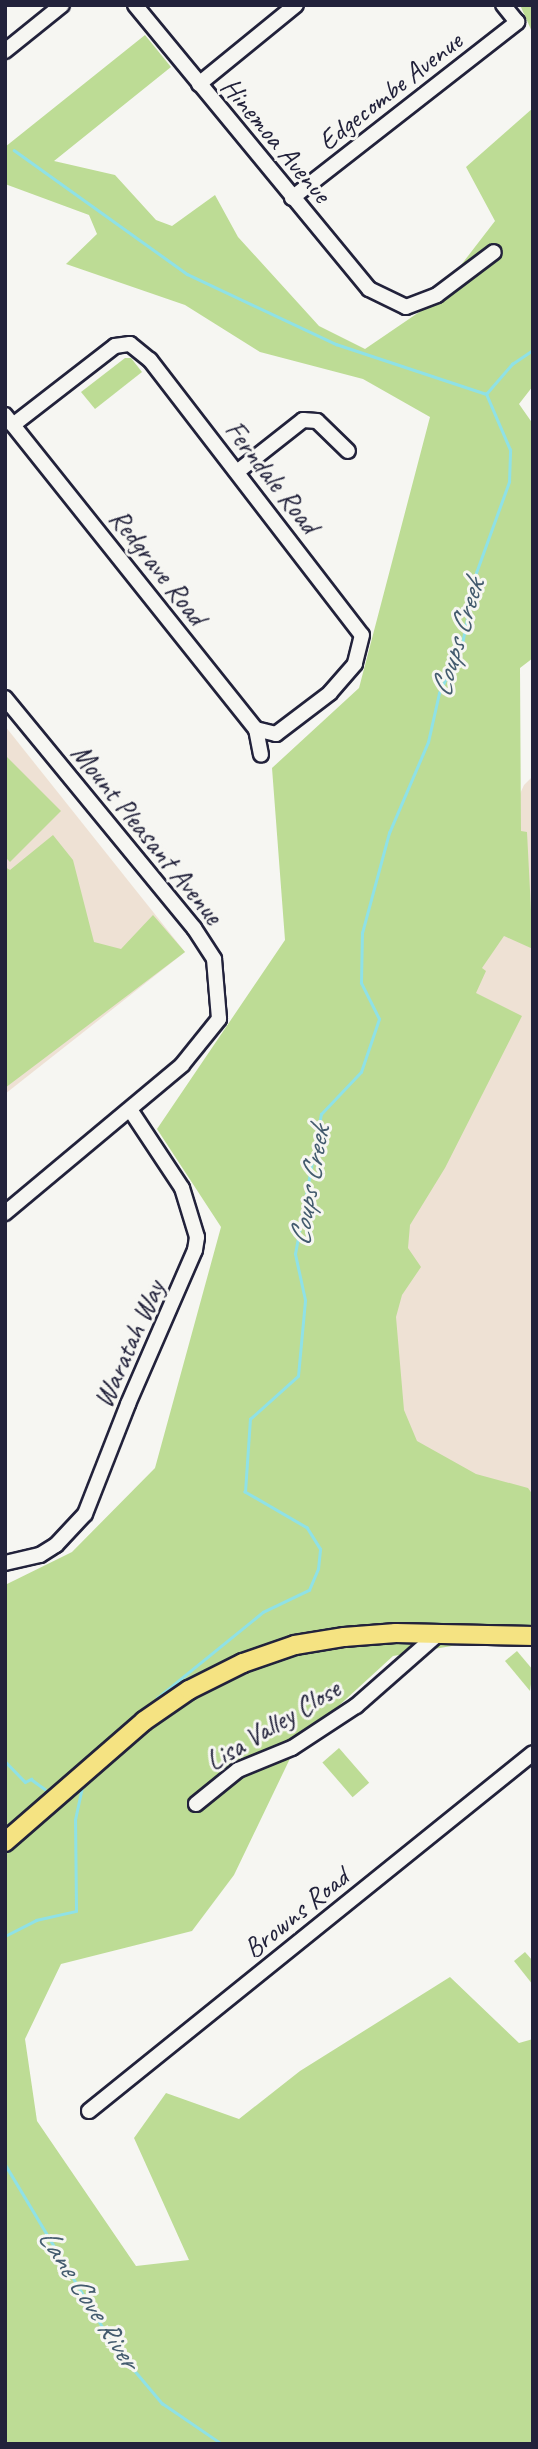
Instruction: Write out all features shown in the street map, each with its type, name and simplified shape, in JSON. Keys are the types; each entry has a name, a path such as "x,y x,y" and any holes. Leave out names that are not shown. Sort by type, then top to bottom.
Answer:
{"main road":[{"path":"5,1842 132,1730 214,1675 320,1639 439,1633 533,1636"}],"street":[{"path":"5,51 62,5"},
{"name":"Hinemoa Avenue","path":"135,5 369,289 385,300 406,306 437,295 494,252"},
{"path":"198,84 296,5"},
{"name":"Edgecombe Avenue","path":"292,198 517,22 503,5"},
{"name":"Ferndale Road","path":"9,420 115,346 131,344 144,352 354,622 362,642 349,673 330,693 276,734 256,729"},
{"name":"Redgrave Road","path":"9,420 256,729 261,755"},
{"path":"237,472 303,420 317,421 348,451"},
{"name":"Mount Pleasant Avenue","path":"5,698 194,928 214,959 219,1019 183,1065 131,1111 5,1213"},
{"name":"Waratah Way","path":"5,1563 48,1550 85,1514 128,1404 195,1250 197,1237 182,1188 131,1111"},
{"name":"Lisa Valley Close","path":"196,1804 238,1770 292,1748 356,1706 439,1633"},
{"name":"Browns Road","path":"89,2111 533,1753"}],"shaded area":[{"path":"5,726 185,952 5,1094"},
{"path":"533,776 533,1517 410,1483 353,1208 465,1000 487,866 524,785"}],"green space":[{"path":"520,5 533,5 533,34"},
{"path":"145,35 171,67 54,161 115,175 156,220 172,226 215,195 238,237 319,326 365,349 431,304 495,221 466,167 533,108 533,386 519,404 533,424 533,658 520,668 521,831 527,832 533,949 504,936 482,968 486,971 476,993 522,1016 445,1168 410,1225 408,1248 421,1267 402,1295 396,1317 404,1410 417,1441 476,1474 528,1488 533,1495 533,1632 393,1656 297,1744 234,1875 192,1931 61,1964 25,2039 37,2121 136,2266 189,2260 134,2138 166,2093 239,2119 300,2071 450,1977 519,2043 533,2039 533,2444 5,2444 5,1585 72,1552 155,1468 221,1227 157,1129 285,940 272,768 359,688 430,417 363,379 260,352 185,305 66,264 97,234 89,215 5,184 5,147"},
{"path":"125,358 131,358 142,372 95,409 81,392"},
{"path":"5,755 61,811 10,862 5,857"},
{"path":"53,835 73,860 94,942 121,949 153,915 185,952 5,1088 5,867 10,870"},
{"path":"517,1651 533,1670 530,1691 505,1661"},
{"path":"339,1748 369,1783 353,1797 322,1762"},
{"path":"525,1952 533,1961 533,1985 514,1961"}],"waterway":[{"path":"14,150 187,274 336,344 486,394"},
{"name":"Coups Creek","path":"157,1698 263,1612 309,1590 318,1569 320,1549 307,1528 245,1492 250,1419 298,1376 305,1300 295,1254 321,1114 361,1072 379,1019 361,983 362,933 389,833 428,742 439,693 462,644 476,573 509,482 510,450 486,394 512,364 533,350"},
{"name":"Lane Cove River","path":"5,1761 25,1782 31,1779 45,1789"},
{"name":"Coups Creek","path":"75,1820 82,1786"},
{"name":"Coups Creek","path":"5,1936 36,1920 76,1911 75,1820"},
{"name":"Lane Cove River","path":"5,2164 114,2346 162,2403 222,2444"}]}
